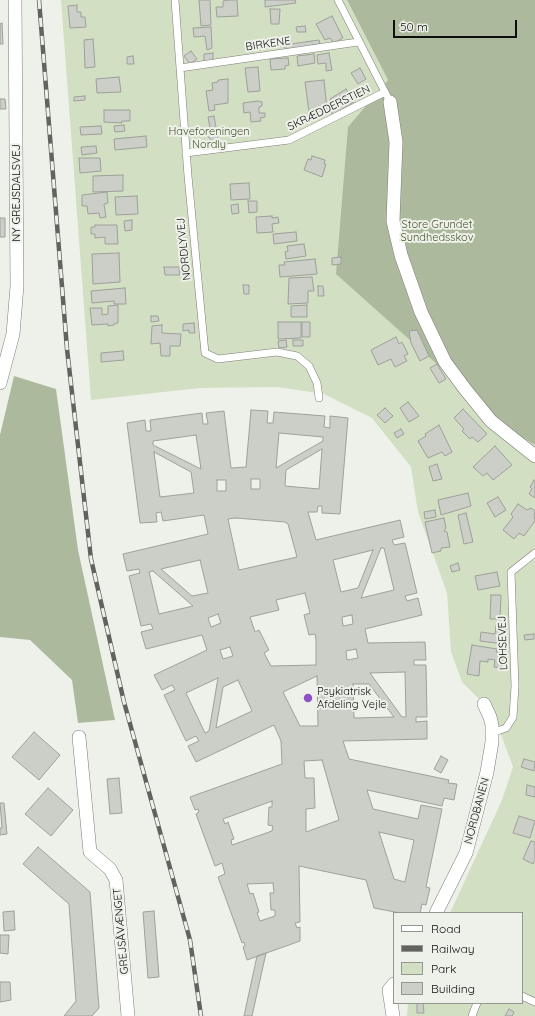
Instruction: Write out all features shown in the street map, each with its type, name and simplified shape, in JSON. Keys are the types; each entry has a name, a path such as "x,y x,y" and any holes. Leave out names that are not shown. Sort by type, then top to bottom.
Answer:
{"street":[{"name":"NY GREJSDALSVEJ","path":"0,383 12,334 17,286 15,0"},
{"path":"387,97 396,142 393,221 401,255 421,312 445,362 465,389 491,421 535,456"},
{"name":"NORDBANEN","path":"436,912 466,853 487,772 492,733 490,716 484,704"},
{"name":"GREJSÅVÆNGET","path":"79,737 90,852 110,869 116,880 128,1016"},
{"path":"392,1016 389,990 393,985"}],"lane":[{"name":"NORDLYVEJ","path":"175,0 186,153 205,353 218,360 277,352 297,356 309,366 317,383 319,398"},
{"path":"338,0 387,97"},
{"name":"BIRKENE","path":"180,68 358,42"},
{"name":"SKRÆDDERSTIEN","path":"186,153 289,140 387,97"},
{"name":"LOHSEVEJ","path":"492,733 506,728 512,716 515,686 511,572 535,553"},
{"path":"523,996 535,1002"},
{"path":"472,1016 477,1004"}],"green space":[{"name":"Haveforeningen Nordly","path":"61,0 347,0 388,80 348,128 513,432 535,445 535,1016 407,1016 408,1004 523,1004 523,912 450,912 502,800 513,767 493,713 462,682 451,652 447,593 418,512 411,467 372,418 324,394 278,387 200,388 91,400"},
{"name":"Store Grundet Sundhedsskov","path":"347,0 535,0 535,445 513,432 336,274 348,127 388,80"},
{"path":"14,376 56,389 78,550 115,720 78,723 72,680 30,640 0,637 0,435"}],"building":[{"path":"199,0 210,0 211,25 201,26"},
{"path":"237,0 238,16 217,17 216,7 223,7 223,1"},
{"path":"265,0 295,0 296,3 265,7"},
{"path":"77,5 77,12 81,12 81,17 85,17 86,27 70,28 68,6"},
{"path":"270,9 280,9 279,24 271,24"},
{"path":"332,16 343,38 333,43 330,38 325,40 316,24"},
{"path":"2,23 3,44 0,44 0,24"},
{"path":"305,26 306,32 297,32 296,27"},
{"path":"211,27 212,48 207,50 205,36 194,37 193,28"},
{"path":"93,39 95,67 85,68 84,40"},
{"path":"284,40 291,40 291,44 319,40 320,44 312,45 312,47 285,51"},
{"path":"191,51 197,59 190,64 184,56"},
{"path":"213,53 213,62 204,63 204,54"},
{"path":"329,53 332,70 326,71 326,63 318,64 317,55"},
{"path":"314,54 315,63 298,66 297,56"},
{"path":"133,56 134,64 127,64 127,57"},
{"path":"288,58 289,65 285,66 285,69 271,70 270,59"},
{"path":"258,67 260,91 248,92 245,68"},
{"path":"360,68 366,79 358,84 351,73"},
{"path":"119,77 121,92 97,93 96,79"},
{"path":"228,79 228,103 214,105 215,110 209,111 206,91 213,90 212,83 218,82 218,80"},
{"path":"324,80 327,110 309,112 305,82"},
{"path":"346,89 354,102 332,115 330,99"},
{"path":"85,96 85,100 74,101 74,97"},
{"path":"0,99 5,99 6,109 0,109"},
{"path":"258,101 262,102 262,106 259,107 259,113 265,113 265,117 260,118 261,121 251,122 250,112 244,113 243,103"},
{"path":"104,110 130,110 130,121 122,121 122,123 104,122"},
{"path":"214,116 219,145 207,136 206,129 210,128 208,117"},
{"path":"124,125 125,131 115,132 114,126"},
{"path":"101,126 102,134 81,135 80,127"},
{"path":"146,136 147,147 115,150 114,139"},
{"path":"96,146 97,153 82,155 81,147"},
{"path":"312,156 325,160 324,164 326,164 322,177 304,170 308,159 311,160"},
{"path":"79,158 100,158 101,171 80,173"},
{"path":"123,175 123,191 93,192 93,176"},
{"path":"249,183 250,199 231,200 230,184"},
{"path":"107,192 108,203 104,204 106,217 100,218 99,213 88,214 87,206 82,206 82,195"},
{"path":"137,196 138,214 116,215 115,197"},
{"path":"248,201 257,201 257,212 249,213"},
{"path":"238,204 239,213 232,214 231,205"},
{"path":"272,216 272,218 278,217 279,223 272,224 273,232 257,233 256,217"},
{"path":"0,218 5,218 5,237 0,237"},
{"path":"132,220 132,230 125,231 124,221"},
{"path":"95,225 117,225 118,244 105,244 105,237 95,238 95,234 91,234 91,227 95,227"},
{"path":"296,232 297,241 274,244 273,234"},
{"path":"304,244 306,256 286,259 285,252 288,251 287,246"},
{"path":"119,253 120,282 93,284 92,254"},
{"path":"341,257 341,264 332,265 332,258"},
{"path":"315,259 317,274 280,277 279,265 285,265 284,262"},
{"path":"164,267 179,267 180,275 165,275"},
{"path":"312,277 314,291 308,291 308,303 288,304 289,278"},
{"path":"243,285 249,285 249,294 244,294"},
{"path":"318,286 323,286 324,296 318,296"},
{"path":"125,288 126,304 114,304 114,301 92,303 91,291"},
{"path":"118,305 118,323 108,326 108,324 92,325 90,308 102,308 102,315 108,314 108,306"},
{"path":"307,305 307,317 291,317 291,306"},
{"path":"151,316 158,316 159,321 151,322"},
{"path":"278,322 301,322 301,338 278,339"},
{"path":"302,322 310,322 310,337 302,337"},
{"path":"194,323 195,333 189,333 189,330 183,331 183,324"},
{"path":"162,325 162,333 181,334 180,346 170,346 170,356 161,356 160,343 151,344 152,326"},
{"path":"417,330 429,356 420,361 411,343 409,331"},
{"path":"396,337 399,344 402,342 408,354 404,356 407,361 395,367 391,359 378,365 371,350"},
{"path":"286,340 287,347 279,348 278,341"},
{"path":"293,340 303,340 303,346 293,346"},
{"path":"123,351 124,360 101,362 101,353"},
{"path":"437,364 446,379 439,383 430,368"},
{"path":"408,402 419,416 409,422 400,408"},
{"path":"385,408 393,416 385,423 377,415"},
{"path":"463,409 487,434 478,442 472,437 470,439 462,431 464,429 454,418"},
{"path":"251,410 268,411 267,423 273,423 274,412 325,416 324,427 330,428 330,416 348,418 340,514 322,513 322,506 318,506 317,512 308,512 316,540 400,520 404,537 392,540 394,545 405,543 417,593 405,596 407,601 418,598 422,615 365,629 368,643 425,642 426,660 414,660 414,665 426,665 427,717 416,717 416,722 427,721 427,739 343,741 349,759 449,780 448,783 457,784 454,800 444,798 442,806 367,790 373,809 418,819 421,805 442,809 426,887 430,888 426,905 422,904 420,912 395,912 374,908 366,880 299,866 300,922 295,923 297,928 300,927 300,941 247,960 243,947 245,946 244,942 242,943 218,877 225,874 222,863 215,866 196,814 199,812 198,809 195,810 190,797 282,764 281,741 274,725 196,762 188,746 199,741 196,736 186,741 164,695 175,690 172,685 162,690 154,675 207,650 202,635 146,649 141,632 153,629 151,624 141,626 129,576 140,573 139,569 127,571 123,554 208,534 204,515 163,521 161,512 156,513 157,522 140,523 127,423 145,420 146,431 151,431 150,420 202,413 203,424 208,424 206,413 224,411 231,468 246,467","holes":["279,433 323,437 323,441 276,468","196,435 201,469 153,445 153,441","322,449 319,489 285,486 286,470","154,452 191,472 194,493 160,497","251,479 260,479 260,489 251,489","217,480 226,480 226,491 217,491","236,518 285,522 288,524 297,557 239,570 228,519","381,548 384,548 394,590 361,598","373,550 358,588 341,592 333,560","200,560 208,593 192,596 161,569","153,571 193,606 159,614 149,572","305,593 310,613 304,615 309,635 315,634 316,665 271,666 264,653 269,650 259,630 255,632 250,617 279,610 276,600","218,614 221,623 211,627 208,618","352,615 353,624 343,626 342,617","230,647 233,656 223,659 220,650","356,649 358,658 347,660 346,651","405,672 406,717 402,717 370,673","317,676 318,726 300,726 283,692","218,678 209,731 205,733 186,693","238,680 252,711 216,728 223,687","353,684 369,684 394,717 354,718","322,760 339,820 306,832 306,809 315,808 314,778 305,778 304,761","272,801 272,807 269,807 268,825 273,826 272,831 232,845 231,840 234,839 228,822 225,824 223,819","379,832 414,840 405,882 394,879","273,883 274,893 270,893 271,910 275,910 275,916 260,921 257,913 259,912 253,893 250,894 247,884"]},
{"path":"439,425 452,452 445,456 442,452 428,458 418,441 426,436 425,434"},
{"path":"401,429 404,434 397,438 394,433"},
{"path":"495,446 512,465 493,480 487,473 483,476 473,467"},
{"path":"437,464 442,479 433,481 429,467"},
{"path":"534,480 535,498 529,494 532,489 530,487"},
{"path":"468,493 471,506 441,515 438,500"},
{"path":"498,497 506,510 495,517 487,503"},
{"path":"518,504 527,510 531,508 535,511 535,521 524,536 519,533 514,539 503,530 513,517 511,514"},
{"path":"435,510 436,517 425,519 424,512"},
{"path":"466,513 473,542 464,544 458,515"},
{"path":"444,518 446,528 444,531 447,532 450,547 441,548 441,551 432,553 425,522"},
{"path":"458,563 460,570 452,572 450,566"},
{"path":"497,572 500,586 478,590 475,576"},
{"path":"491,595 501,595 500,619 490,619"},
{"path":"496,626 506,628 504,644 480,641 481,632 495,634"},
{"path":"534,634 534,639 525,640 524,635"},
{"path":"472,645 497,649 496,652 503,653 501,668 494,667 495,660 488,659 488,662 480,661 479,676 467,674"},
{"path":"34,732 60,755 39,780 12,757"},
{"path":"441,756 448,760 441,773 434,769"},
{"path":"524,759 535,762 534,771 521,767"},
{"path":"119,778 122,813 110,814 107,779"},
{"path":"527,785 535,787 535,797 526,795"},
{"path":"48,788 73,810 51,836 25,814"},
{"path":"0,803 4,803 7,834 0,835 0,828 2,828"},
{"path":"519,816 535,821 530,838 513,833"},
{"path":"531,841 535,842 535,860 533,864 523,859"},
{"path":"38,847 90,892 99,1008 92,1016 64,1016 76,1001 69,904 23,864"},
{"path":"14,911 15,930 4,931 3,912"},
{"path":"154,911 159,977 148,978 143,912"},
{"path":"0,935 9,935 8,954 0,953"},
{"path":"266,953 252,1016 244,1016 257,956"},
{"path":"0,982 10,982 11,1000 0,1002"},
{"path":"417,1004 423,1004 424,1013 417,1013"},
{"path":"509,1009 514,1012 512,1016 505,1016"}],"railway":[{"path":"39,0 67,349 91,559 124,702 190,940 201,1016"}],"place":[{"name":"Psykiatrisk Afdeling Vejle","path":"308,698"}]}
